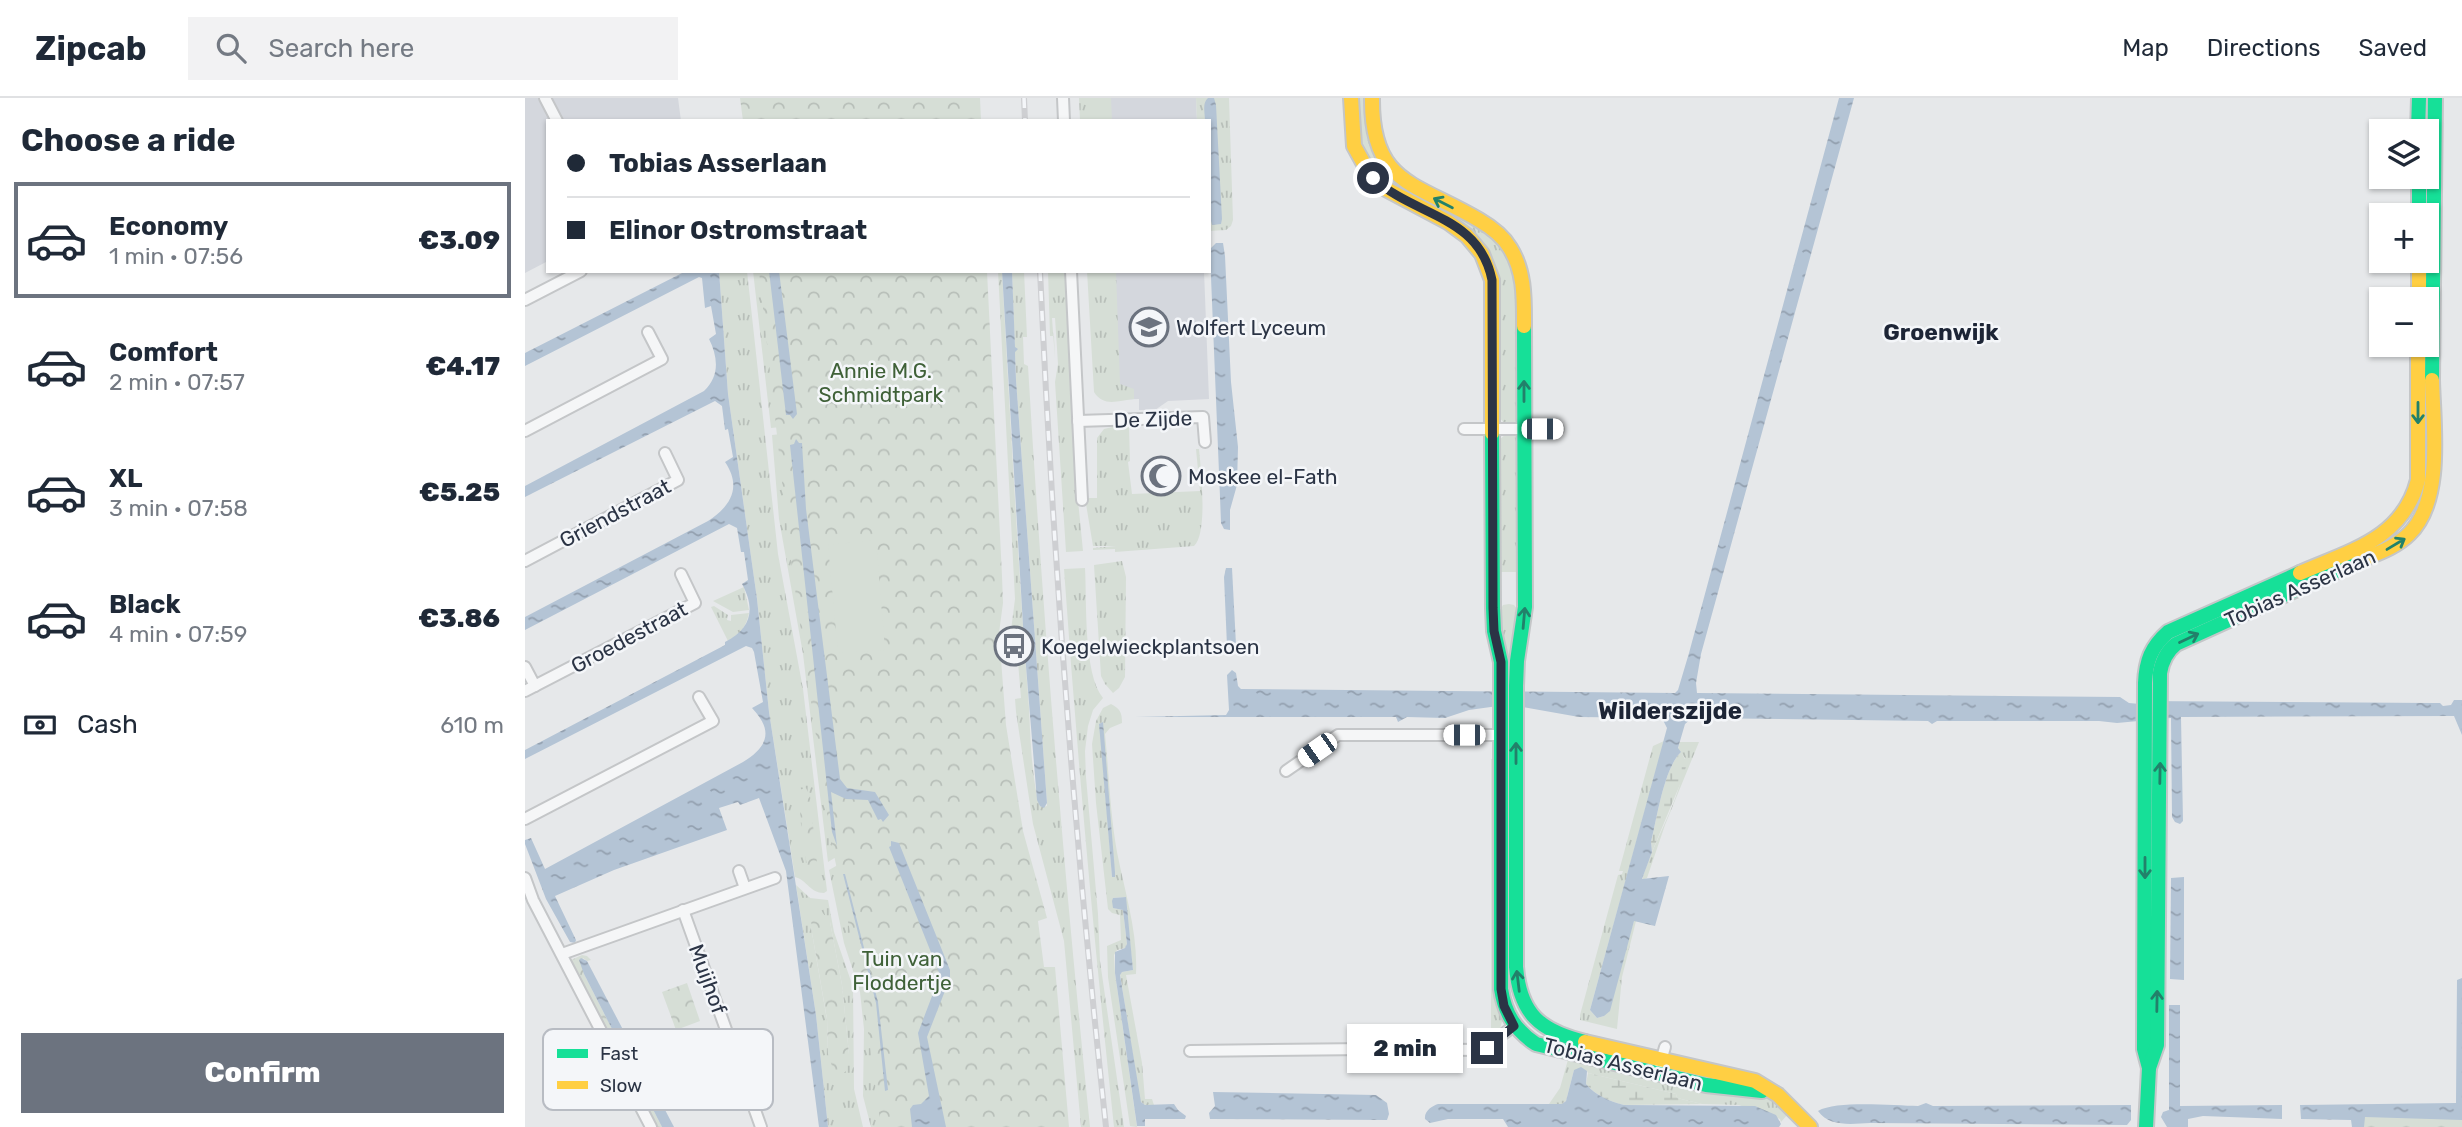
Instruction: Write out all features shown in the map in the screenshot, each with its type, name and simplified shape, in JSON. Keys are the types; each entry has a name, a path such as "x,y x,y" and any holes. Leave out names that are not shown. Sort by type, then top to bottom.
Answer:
{"street":[{"path":"545,98 556,119"},
{"path":"1063,98 1064,119"},
{"name":"Tobias Asserlaan","path":"1351,98 1355,149 1373,178 1400,198 1465,232 1477,244 1486,260 1492,280 1493,608 1494,631 1508,686 1516,967 1517,986 1522,1001 1536,1021 1555,1033 1755,1081 1770,1091 1809,1127"},
{"name":"Tobias Asserlaan","path":"1372,98 1373,134 1389,168 1417,190 1490,227 1508,244 1517,261 1524,288 1525,607 1517,661 1508,686"},
{"path":"2419,98 2419,119"},
{"name":"Tobias Asserlaan","path":"2152,693 2166,653 2176,644 2393,547 2411,534 2424,517 2429,506 2433,480 2432,244 2435,98"},
{"path":"525,300 577,273"},
{"path":"1071,273 1082,500"},
{"path":"525,431 662,359 648,332"},
{"name":"Tobias Asserlaan","path":"2146,1127 2149,1068 2144,1049 2153,726 2148,655 2155,642 2168,632 2374,541 2404,515 2415,494 2418,480 2419,357"},
{"name":"De Zijde","path":"1078,421 1203,416 1205,442"},
{"path":"1464,429 1557,429"},
{"name":"Griendstraat","path":"525,561 678,480 665,453"},
{"name":"Groedestraat","path":"525,667 530,689 695,603 681,574"},
{"path":"525,820 713,721 699,697"},
{"name":"Tobias Asserlaan","path":"1508,715 1501,735 1501,989 1504,1006 1514,1026 1524,1036 1543,1046 1661,1060"},
{"path":"1286,771 1338,735 1501,735"},
{"path":"739,871 745,888"},
{"path":"525,878 529,902 562,954 601,1029"},
{"path":"562,954 775,878"},
{"name":"Muijhof","path":"683,910 726,1029"},
{"path":"1190,1051 1482,1050 1514,1026"},
{"path":"642,1110 651,1127"},
{"name":"Muijhof","path":"755,1110 761,1127"}],"shaded area":[{"path":"525,98 678,98 681,119 546,119 546,262 525,273"},
{"path":"1081,98 1196,98 1197,119 1082,119"},
{"name":"Wolfert Lyceum","path":"1089,273 1204,273 1209,399 1168,401 1155,410 1139,410 1139,399 1106,400"}],"green space":[{"path":"740,98 980,98 981,119 743,119"},
{"path":"1079,98 1111,98 1112,119 1080,119"},
{"path":"1196,98 1229,98 1233,220 1226,230 1211,231 1211,119 1197,119"},
{"path":"1359,98 1364,98 1368,104 1375,151 1496,237 1518,276 1519,416 1514,423 1504,423 1499,417 1489,258 1384,183 1360,151 1356,103"},
{"path":"719,273 747,273 778,554 803,689 827,891 824,893 815,891 795,877 769,712 757,599 728,394"},
{"path":"753,273 769,273 800,425 771,428"},
{"name":"Annie M.G. Schmidtpark","path":"759,273 987,273 1003,603 999,633 1006,725 1023,831 1047,918 1038,921 1044,967 1055,967 1069,1127 881,1127 862,988 831,841 790,554"},
{"path":"998,273 1002,273 1032,760 1036,790 1042,807 1047,806 1047,803 1016,380 1012,273 1024,273 1027,337 1023,337 1024,364 1028,366 1055,747 1090,1127 1081,1127 1064,941 1033,824 1016,712 1015,699 1021,698 1016,638 1010,638 1015,599"},
{"path":"1048,273 1066,273 1076,480 1083,551 1066,552 1055,382 1058,364 1055,318 1052,318 1053,336 1050,336"},
{"path":"1087,273 1116,273 1120,384 1134,389 1134,399 1107,402 1094,392"},
{"path":"1129,427 1128,462 1132,494 1200,491 1196,449 1199,449 1202,515 1201,529 1194,546 1115,552 1115,549 1093,550 1116,546 1093,546 1085,498 1097,498 1097,438 1104,429"},
{"path":"801,432 841,854 828,862 803,654 779,519 772,435"},
{"path":"1505,435 1515,436 1520,446 1521,568 1517,568 1517,572 1500,572 1500,568 1496,568 1499,440"},
{"path":"876,540 885,650 838,653 828,545"},
{"path":"1122,561 1126,577 1125,677 1113,693 1101,676 1094,565"},
{"path":"1085,568 1089,655 1092,672 1103,698 1093,710 1088,726 1086,777 1100,961 1124,1127 1114,1127 1086,848 1064,569"},
{"path":"744,587 749,610 733,612 713,601"},
{"path":"1509,604 1518,610 1513,692 1504,692 1497,616 1503,605"},
{"path":"714,606 728,615 727,620 731,621 731,615 749,613 742,630 728,641 711,607"},
{"path":"1111,704 1122,716 1122,723 1110,728 1105,734 1117,852 1135,943 1136,974 1126,975 1142,1063 1145,1099 1152,1099 1154,1105 1145,1105 1140,1101 1120,974 1133,970 1125,897 1113,898 1114,908 1123,910 1127,944 1114,955 1137,1127 1130,1126 1108,977 1107,946 1121,940 1120,915 1108,909 1096,803 1092,744 1096,721 1103,708","holes":["1100,723 1115,877 1112,877"]},
{"path":"1664,741 1590,1010 1597,1018 1604,1016 1636,921 1622,977 1617,1029 1580,1020 1580,1015 1618,875 1623,871 1619,871 1653,746"},
{"path":"1680,742 1699,742 1665,825 1647,878 1642,880 1678,789 1685,758 1678,749"},
{"path":"1681,752 1687,763 1683,777 1652,852 1651,842 1662,794 1670,769"},
{"path":"1491,759 1498,759 1503,1019 1499,1031 1491,1039"},
{"path":"806,788 810,796 819,883 809,883 798,796 799,790"},
{"path":"843,862 894,1127 871,1127 863,1096 864,1029 860,992 844,943 829,870"},
{"path":"796,885 810,898 828,900 834,932 853,987 854,1089 863,1127 828,1127 816,1015","holes":["830,922 842,985 849,1054 828,1054 827,1020 811,927"]},
{"path":"815,911 822,912 830,922 842,985 849,1054 846,1071 840,1076 832,1066 828,1054 827,1019 811,927"},
{"path":"582,955 591,960 583,958 584,974 612,1029 604,1029 571,965 571,960"},
{"path":"687,983 700,1021 676,1029 662,992"},
{"path":"1569,1056 1761,1095 1788,1114 1781,1122 1780,1119 1739,1105 1702,1104 1677,1098 1676,1094 1574,1070 1566,1101 1562,1104 1549,1104 1560,1088"},
{"path":"1588,1073 1676,1094 1677,1098 1702,1104 1624,1105 1594,1092 1586,1084"},
{"path":"646,1110 653,1110 662,1127 655,1127"},
{"path":"2462,1110 2462,1127 2360,1127 2361,1111"}],"water":[{"path":"1208,98 1214,98 1216,105 1222,219 1221,224 1212,225 1211,119 1205,119 1205,103"},
{"path":"1839,98 1854,98 1701,654 1697,693 2120,697 2129,703 2140,704 2141,701 2440,703 2443,706 2451,705 2454,700 2462,700 2462,735 2454,716 2181,717 2183,821 2180,824 2172,817 2171,718 2117,723 1937,721 1932,724 1928,721 1692,718 1685,724 1678,748 1681,752 1675,759 1666,781 1651,842 1652,852 1642,879 1669,876 1655,926 1634,921 1610,1011 1597,1018 1590,1010 1667,728 1662,718 1579,717 1523,707 1498,706 1469,710 1445,718 1407,717 1398,722 1396,717 1135,717 1226,715 1229,710 1227,675 1232,670 1236,673 1241,689 1675,693 1689,653"},
{"path":"1216,243 1223,243 1231,382 1238,447 1237,485 1230,510 1230,530 1224,529 1221,523 1211,248"},
{"path":"682,273 719,273 728,394 757,599 769,712 816,1015 828,1127 819,1127 786,871 759,798 740,805 738,802 719,808 727,830 614,870 555,896 575,943 570,942 546,899 525,844 525,840 531,838 545,869 743,762 763,744 763,723 752,708 763,702 754,652 746,646 525,759 525,750 725,645 725,642 741,631 749,618 749,602 742,584 748,580 744,552 741,552 737,528 729,524 525,630 525,617 708,521 728,502 733,480 725,462 733,457 728,429 725,430 722,406 715,401 525,497 525,486 704,391 709,385 716,366 709,339 716,334 711,306 705,308 702,278 699,277 525,366 525,353"},
{"path":"769,273 779,273 797,414 793,419 786,415"},
{"path":"1002,273 1012,273 1015,347 1018,349 1015,352 1016,380 1047,803 1044,808 1037,800 1024,642"},
{"path":"796,439 802,443 806,509 840,779 847,788 875,792 889,815 883,822 878,820 868,800 846,799 831,792 837,846 832,832 790,445 794,444"},
{"path":"1226,568 1232,568 1236,645 1232,650 1227,646 1224,577"},
{"path":"1103,722 1115,877 1112,877 1099,724"},
{"path":"891,841 899,843 950,970 950,978 927,1037 946,1127 912,1127 910,1109 929,1096 918,1033 940,975 889,847"},
{"path":"843,874 878,1002 888,1090 885,1091 876,1003"},
{"path":"2184,877 2184,980 2170,979 2171,878"},
{"path":"1126,897 1133,970 1120,975 1141,1102 1145,1105 1174,1104 1186,1116 1185,1119 1145,1119 1145,1126 1137,1126 1115,973 1115,952 1125,948 1127,944 1123,910 1113,908 1112,901 1113,898"},
{"path":"581,958 587,961 623,1029 612,1029 579,960"},
{"path":"2462,978 2462,1120 2365,1117 2364,1127 2352,1127 2351,1120 2301,1119 2300,1105 2456,1103 2457,980"},
{"path":"2169,1005 2180,1005 2180,1106 2282,1105 2282,1119 2203,1116 2188,1119 2188,1127 2167,1127 2161,1117 2163,1112 2169,1110"},
{"path":"1581,1067 1587,1071 1586,1084 1594,1092 1624,1105 1755,1106 1776,1115 1781,1124 1779,1127 1508,1127 1503,1119 1448,1119 1430,1123 1425,1119 1427,1111 1438,1104 1562,1104 1566,1101 1574,1070"},
{"path":"1213,1092 1376,1095 1387,1103 1389,1114 1387,1120 1210,1119 1209,1113 1215,1106"},
{"path":"1926,1103 1933,1106 2131,1105 2131,1120 2127,1125 1848,1124 1828,1120 1818,1111 1838,1106 1918,1106"},
{"path":"653,1110 665,1110 674,1127 662,1127"}],"railway":[{"path":"1024,98 1025,119"},
{"path":"1040,273 1066,700 1106,1127"}],"traffic: fast":[{"path":"2418,119 2419,98"},
{"path":"2432,380 2435,98"},
{"path":"2419,189 2419,203"},
{"path":"1524,326 1525,607 1516,686 1516,967 1522,997 1535,1018 1556,1032 1585,1042"},
{"path":"1492,433 1493,608 1494,631 1501,662 1501,989 1505,1006 1512,1021 1536,1044 1706,1085 1762,1091"},
{"path":"2146,1127 2149,1068 2157,1045 2160,673 2163,661 2176,644 2361,560"},
{"path":"2149,1068 2144,1049 2145,683 2148,661 2157,643 2168,632 2300,573"}],"traffic: slow":[{"path":"1351,98 1354,146 1369,173 1386,189 1448,222 1467,236 1482,254 1492,280 1492,433"},
{"path":"1372,98 1374,127 1380,149 1389,165 1402,178 1418,188 1488,226 1507,244 1515,257 1521,276 1524,326"},
{"path":"2419,273 2419,287"},
{"path":"2300,573 2372,540 2387,530 2411,500 2418,480 2418,357"},
{"path":"2361,560 2404,539 2420,519 2428,502 2434,461 2432,380"},
{"path":"1585,1042 1755,1081 1778,1095 1810,1127"}],"place":[{"name":"Wolfert Lyceum","path":"1149,327"},
{"name":"Moskee el-Fath","path":"1161,476"},
{"name":"Koegelwieckplantsoen","path":"1014,646"}],"district":[{"name":"Groenwijk","path":"1941,332"},
{"name":"Wilderszijde","path":"1670,711"}],"route":[{"path":"1373,178 1400,198 1465,232 1482,252 1492,280 1493,608 1494,631 1501,662 1501,989 1504,1006 1514,1026 1487,1048"}],"park label":[{"name":"Tuin van Floddertje","path":"902,970"}]}
